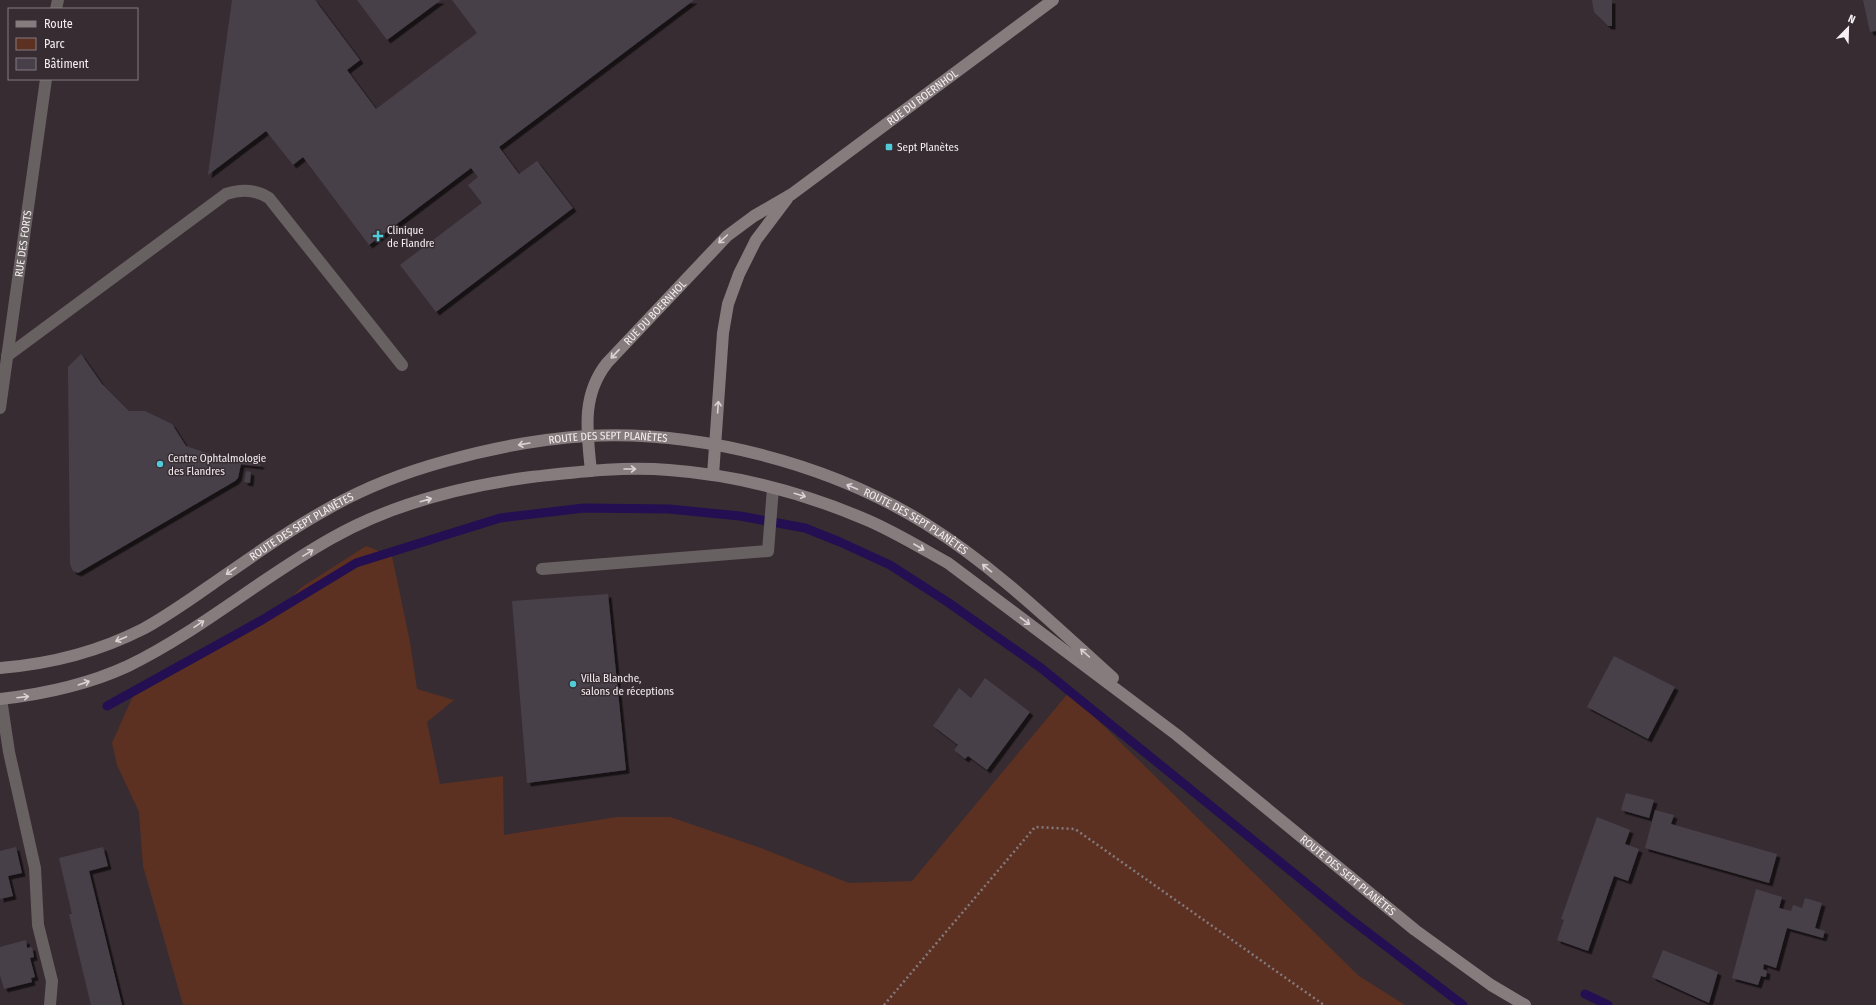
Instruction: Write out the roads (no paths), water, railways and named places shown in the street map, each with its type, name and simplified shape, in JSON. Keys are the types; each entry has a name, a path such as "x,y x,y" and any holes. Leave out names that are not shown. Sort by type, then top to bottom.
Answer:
{"main road":[{"name":"RUE DU BOERNHOL","path":"591,471 587,415 590,394 597,377 606,363 727,236 754,216 792,194 1053,0"},
{"name":"RUE DU BOERNHOL","path":"713,475 723,333 728,304 739,274 756,240 792,194"},
{"name":"ROUTE DES SEPT PLANÈTES","path":"0,668 41,663 77,655 144,628 313,517 392,478 478,452 538,442 588,436 642,436 716,446 771,458 811,471 886,502 925,523 963,549 1002,579 1177,735 1415,930 1491,985 1526,1005"},
{"name":"ROUTE DES SEPT PLANÈTES","path":"0,699 63,690 126,667 190,630 332,538 382,515 425,500 508,480 591,471 669,470 713,475 773,488 820,502 866,520 910,541 948,563 1177,735"}],"street":[{"name":"RUE DES FORTS","path":"0,408 46,80"},
{"path":"8,356 96,293 226,194 245,190 262,194 269,198 402,365"},
{"path":"542,569 768,551 773,488"},
{"path":"0,699 9,752 35,868 38,925 52,981 50,1005"}],"waterway":[{"path":"107,706 262,620 356,563 500,518 584,508 669,509 740,516 805,528 890,565 949,603 1041,668 1349,918 1463,1005"},
{"path":"1585,994 1608,1005"}],"place":[{"name":"Sept Planètes","path":"889,147"},
{"name":"Clinique de Flandre","path":"378,236"},
{"name":"Centre Ophtalmologie des Flandres","path":"160,464"},
{"name":"Villa Blanche, salons de réceptions","path":"573,684"}]}
